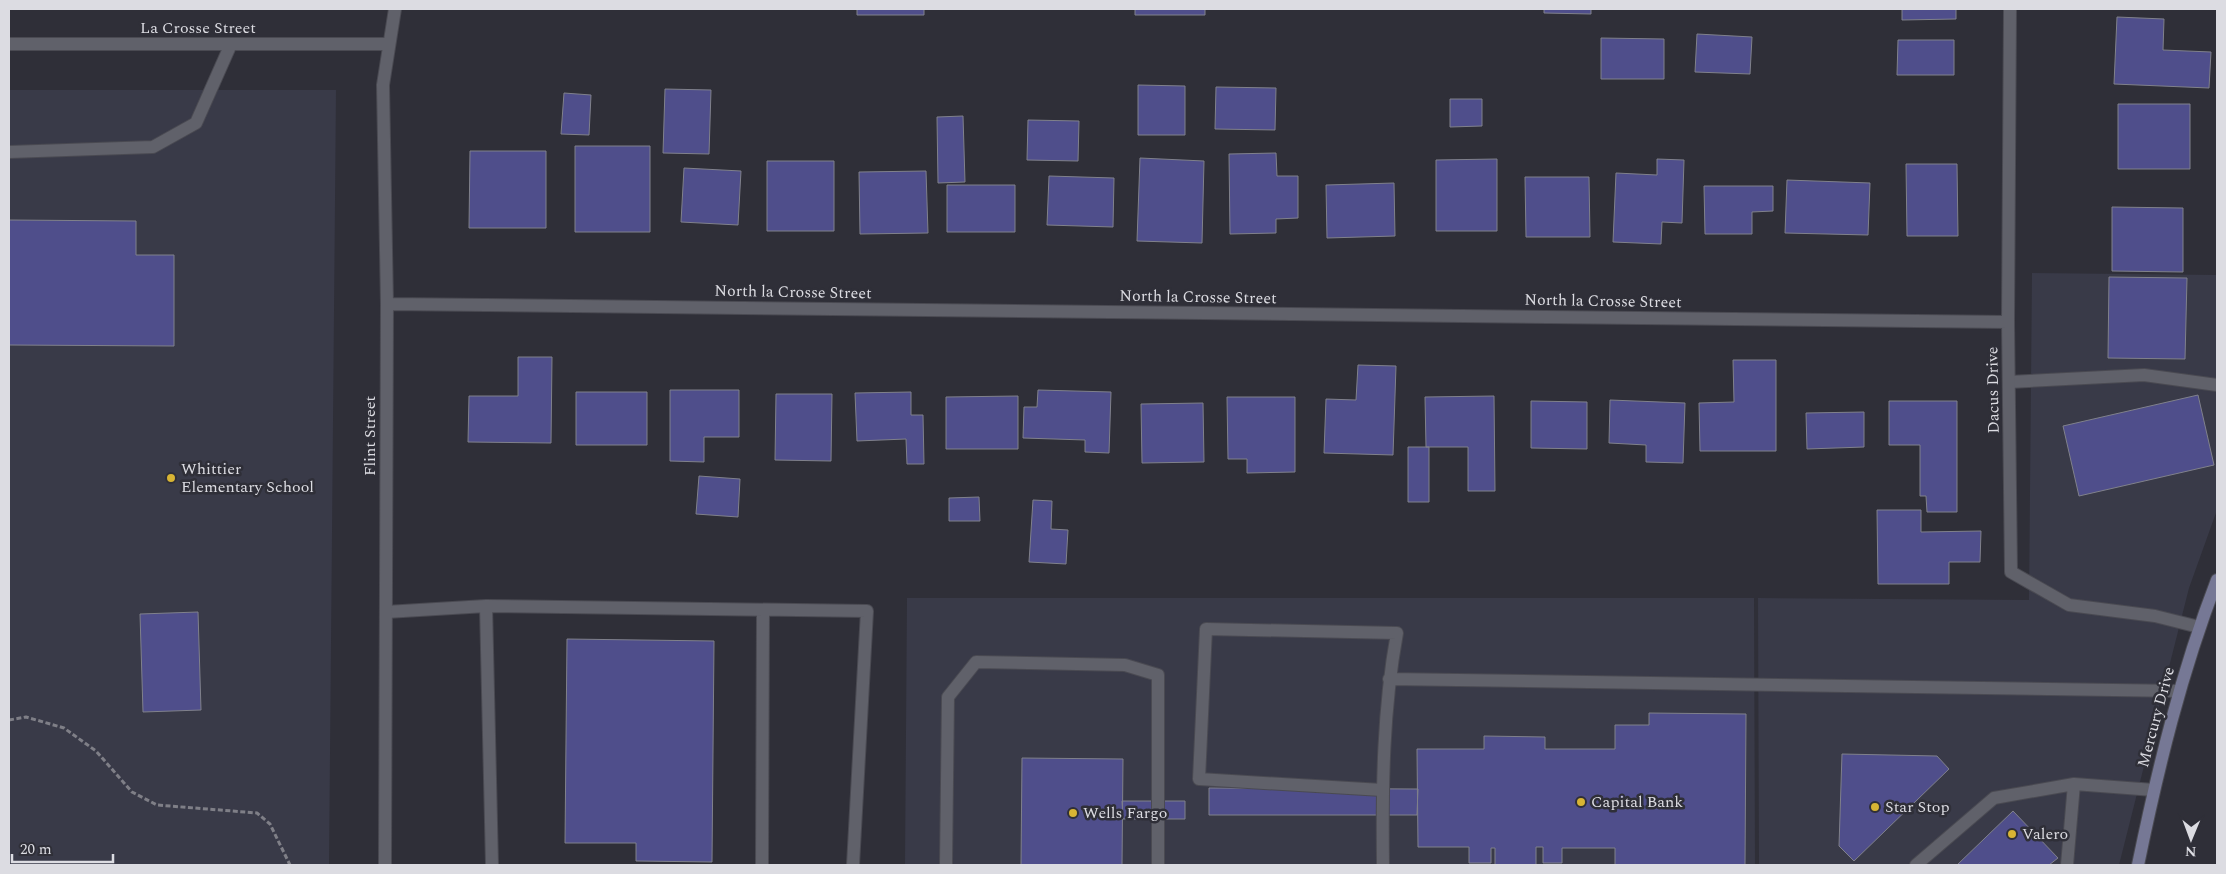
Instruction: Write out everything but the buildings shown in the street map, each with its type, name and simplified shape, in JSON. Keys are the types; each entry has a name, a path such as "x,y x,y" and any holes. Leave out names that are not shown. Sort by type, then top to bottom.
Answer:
{"main road":[{"name":"Mercury Drive","path":"2138,865 2154,790 2179,691 2199,627 2217,580"}],"street":[{"name":"Flint Street","path":"385,865 387,304 383,85 395,9"},
{"name":"Dacus Drive","path":"2010,9 2008,322 2011,572 2069,605 2155,616 2199,627"},
{"name":"La Crosse Street","path":"9,44 388,44"},
{"path":"9,152 152,147 196,123 231,44"},
{"name":"North la Crosse Street","path":"387,304 2008,322"},
{"path":"2009,382 2144,375 2217,385"},
{"path":"486,606 492,865"},
{"path":"386,612 486,606 867,611 853,865"},
{"path":"762,865 763,610"},
{"path":"1382,790 1199,779 1206,630 1397,633 1389,679 1382,790 1383,865"},
{"path":"946,865 948,697 976,662 1125,664 1158,675 1158,865"},
{"path":"1389,679 2179,691"},
{"path":"2067,865 2074,784"},
{"path":"1916,865 1994,798 2074,784 2154,790"}],"path":[{"path":"9,720 26,717 64,728 96,752 132,792 157,805 257,813 270,824 290,865"}],"shaded area":[{"name":"Whittier Elementary School","path":"9,90 336,90 329,865 9,865"},
{"path":"2032,273 2217,275 2217,510 2189,588 2119,865 1759,865 1758,598 2029,600"},
{"path":"907,598 1754,598 1755,865 905,865"}],"place":[{"name":"Whittier Elementary School","path":"171,478"},
{"name":"Capital Bank","path":"1581,802"},
{"name":"Star Stop","path":"1875,807"},
{"name":"Wells Fargo","path":"1073,813"},
{"name":"Valero","path":"2012,834"}]}
